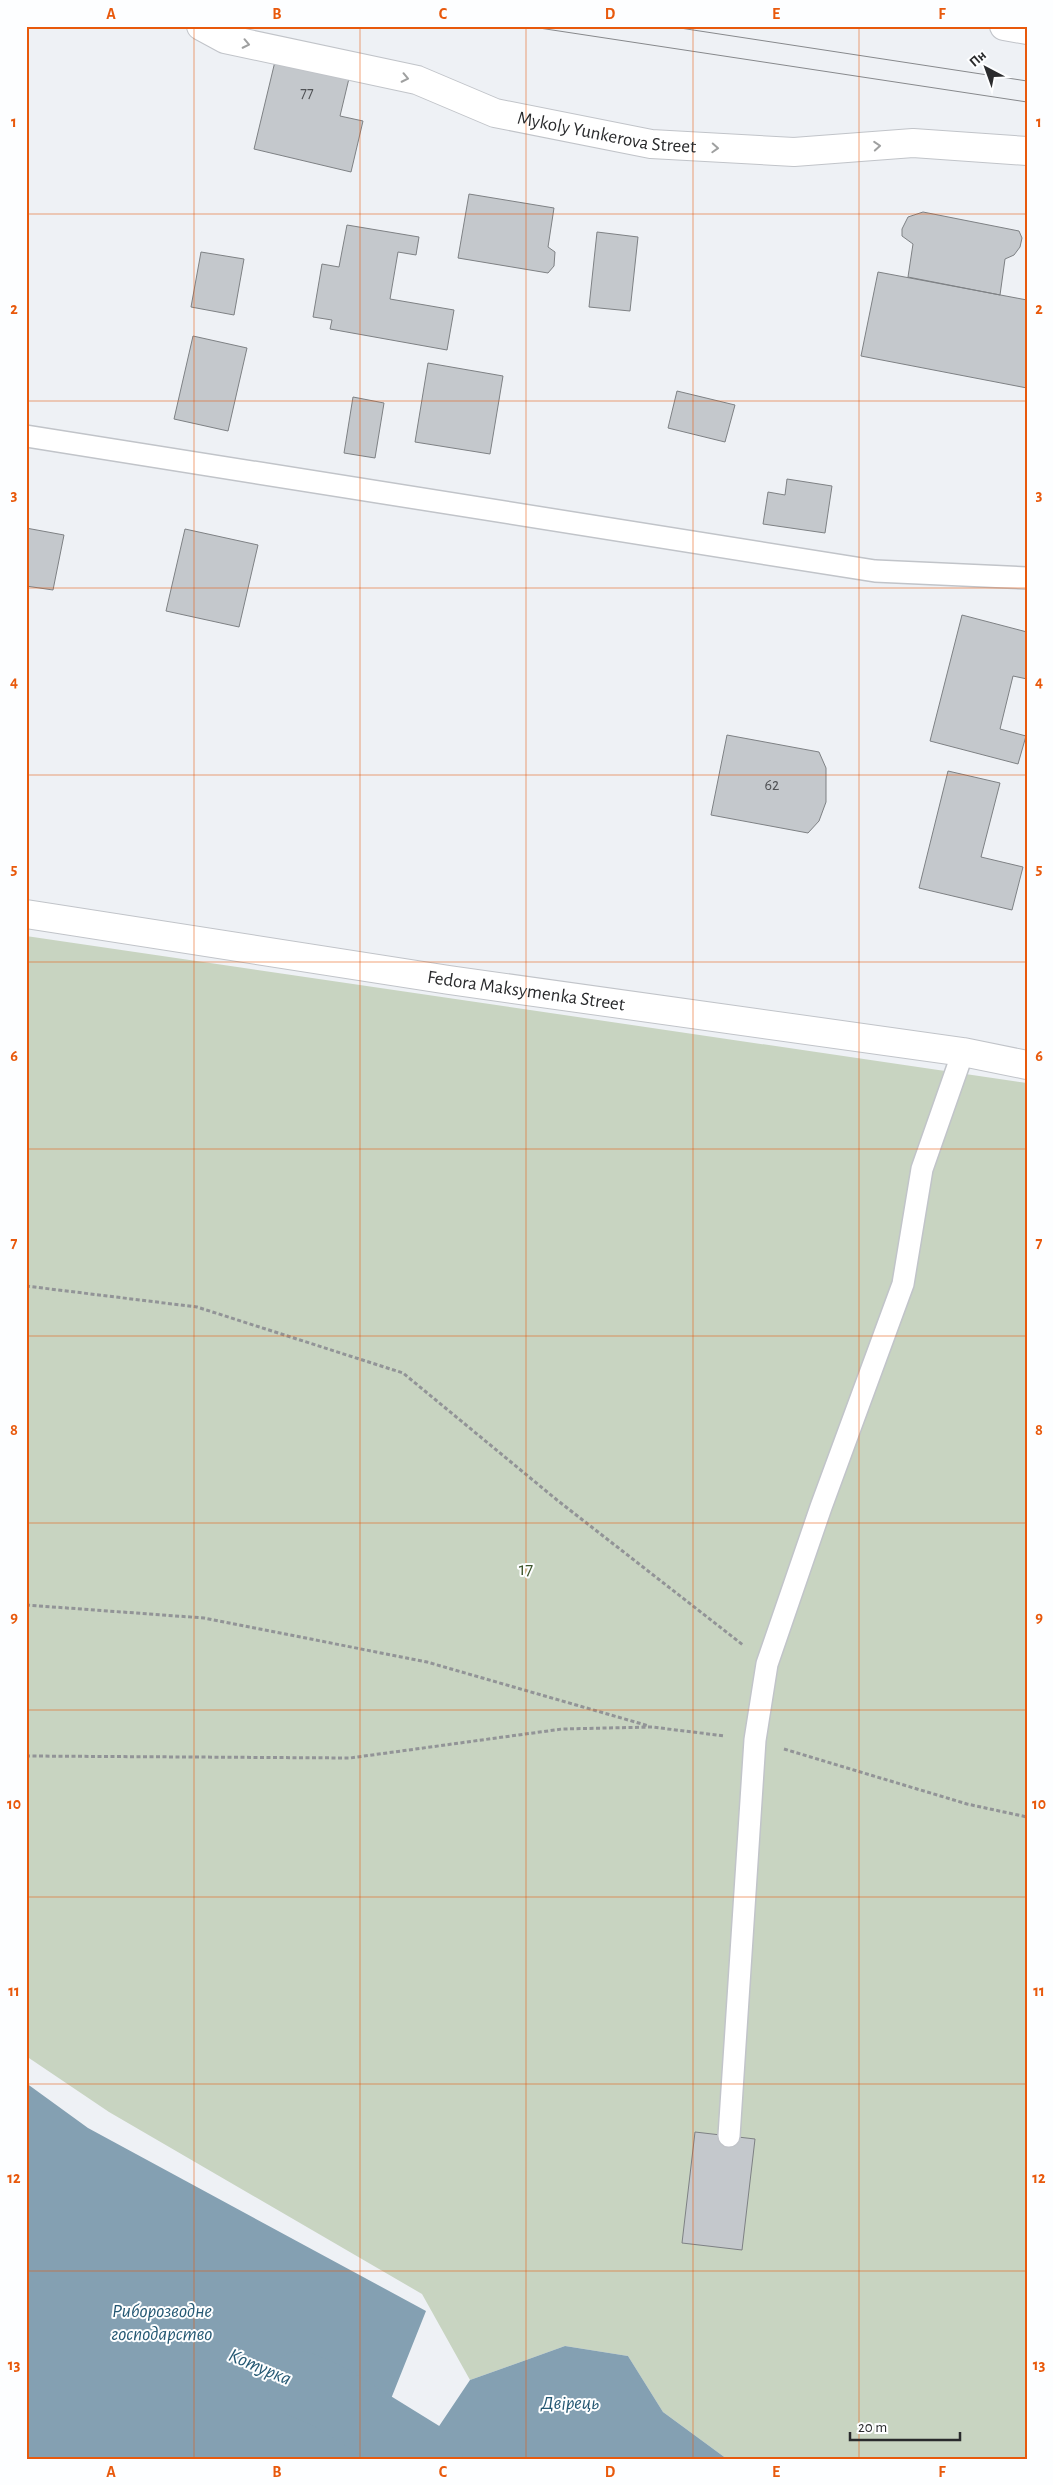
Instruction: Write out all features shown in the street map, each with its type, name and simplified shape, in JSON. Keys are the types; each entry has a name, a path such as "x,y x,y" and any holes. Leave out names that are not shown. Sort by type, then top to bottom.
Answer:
{"street":[{"name":"Mykoly Yunkerova Street","path":"201,26 225,39 417,80 496,113 651,144 794,152 913,143 1027,151"},
{"path":"1004,26 1027,30"},
{"name":"Fedora Maksymenka Street","path":"26,914 449,980 963,1052 1027,1065"}],"lane":[{"path":"26,436 876,571 1027,578"},
{"path":"729,2136 755,1740 767,1664 821,1507 903,1284 922,1169 963,1052"}],"path":[{"path":"26,1286 198,1307 403,1373 557,1500 767,1664"},
{"path":"26,1605 204,1618 427,1662 652,1727"},
{"path":"26,1756 350,1758 562,1729 652,1727 755,1740 967,1804 1027,1817"}],"green space":[{"name":"17","path":"26,936 1027,1083 1027,2459 727,2459 663,2412 628,2356 565,2346 470,2380 422,2294 109,2112 26,2056"}],"water":[{"name":"Риборозводне господарство","path":"26,2083 88,2128 426,2311 367,2459 26,2459"},
{"name":"Двірець","path":"565,2346 628,2356 663,2412 727,2459 417,2459 470,2380"}],"building":[{"path":"277,53 351,70 340,116 363,121 351,172 254,149"},
{"path":"469,194 554,208 548,247 555,252 554,266 548,273 458,258"},
{"path":"923,212 1019,231 1022,238 1020,247 1014,255 1005,259 1000,295 908,277 913,244 902,236 902,229 908,217"},
{"path":"347,225 419,237 416,255 398,252 390,299 454,310 447,350 330,329 332,320 313,317 322,264 339,267"},
{"path":"597,232 638,237 630,311 589,307"},
{"path":"201,252 244,259 234,315 191,307"},
{"path":"878,272 1027,300 1027,388 861,356"},
{"path":"193,336 247,348 228,431 174,419"},
{"path":"428,363 503,376 490,454 415,442"},
{"path":"677,391 735,405 725,442 668,428"},
{"path":"353,397 384,403 375,458 344,453"},
{"path":"787,479 832,486 825,533 763,524 768,492 785,495"},
{"path":"26,528 64,535 53,590 26,586"},
{"path":"185,529 258,545 239,627 166,611"},
{"path":"962,615 1027,632 1027,679 1013,676 1000,729 1026,736 1018,764 930,741"},
{"path":"727,735 819,752 826,768 826,802 819,821 808,833 711,815"},
{"path":"948,771 1000,783 981,857 1023,867 1012,910 919,888"},
{"path":"695,2132 755,2139 742,2250 682,2243"}],"waterway":[{"name":"Котурка","path":"300,2384 328,2396 430,2459"}],"tram line":[{"path":"526,26 1027,102"},
{"path":"667,26 1027,81"}]}
